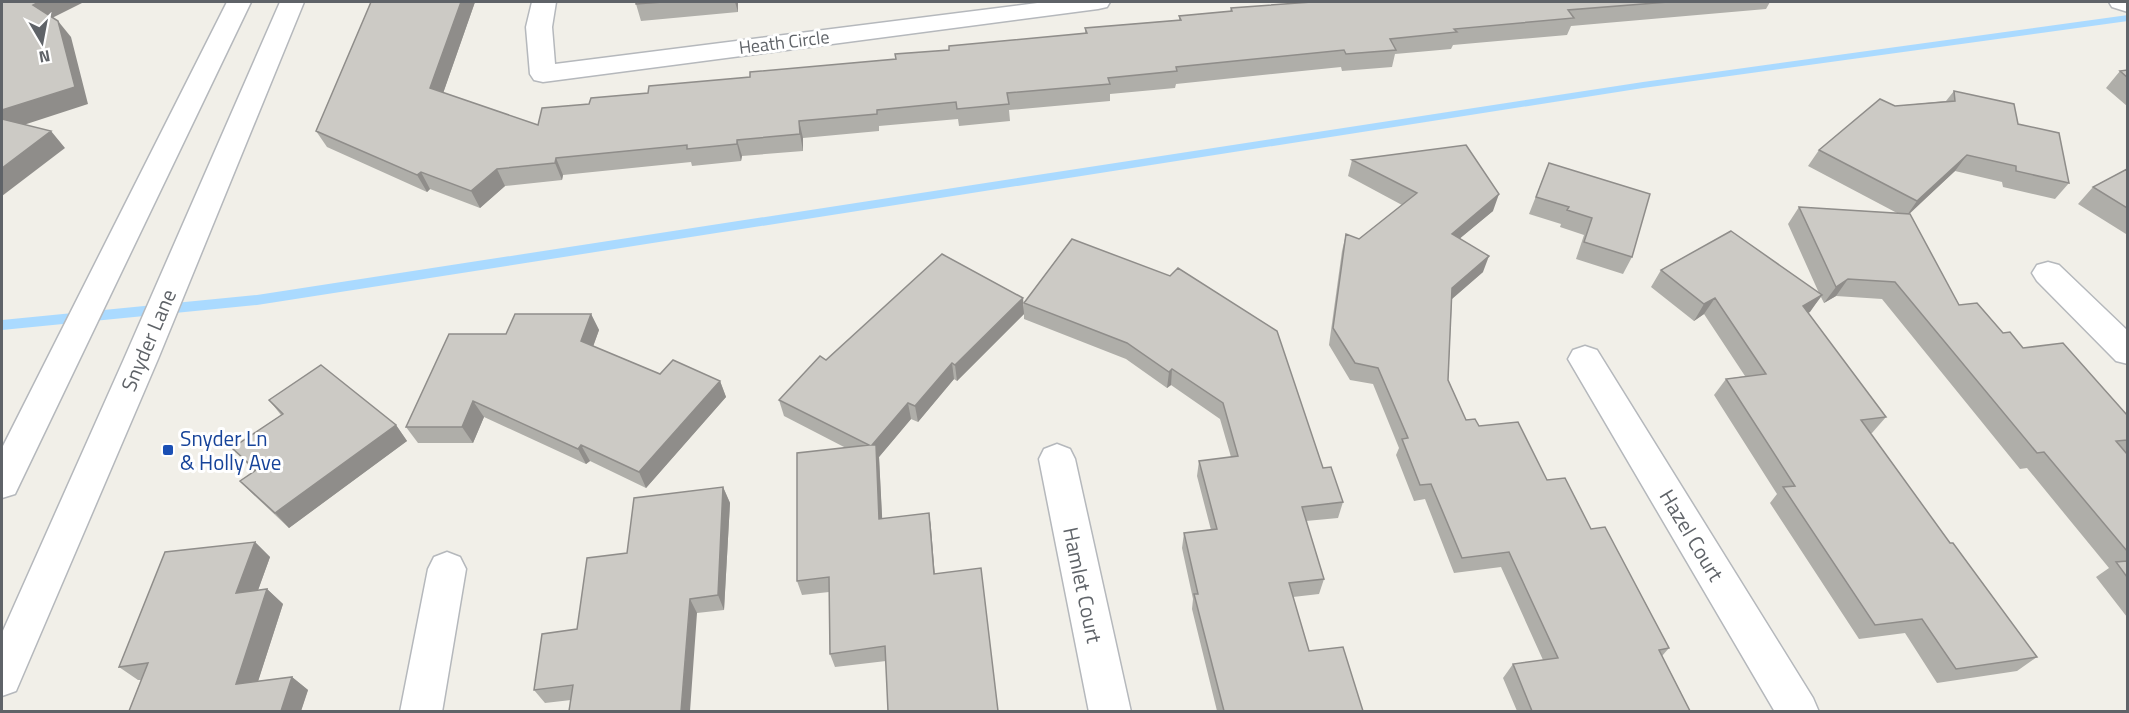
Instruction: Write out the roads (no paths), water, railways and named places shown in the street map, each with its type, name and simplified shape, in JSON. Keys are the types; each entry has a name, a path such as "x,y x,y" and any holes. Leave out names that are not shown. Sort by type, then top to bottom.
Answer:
{"street":[{"path":"2,483 239,2"},
{"name":"Snyder Lane","path":"2,676 141,359 291,2"},
{"name":"Heath Circle","path":"544,2 539,27 543,74 1098,2"},
{"path":"2121,2 2127,5"},
{"path":"2048,273 2127,352"},
{"name":"Hazel Court","path":"1586,358 1798,711"},
{"name":"Hamlet Court","path":"1057,459 1110,711"},
{"path":"421,711 447,569"}],"waterway":[{"path":"2,325 257,300 1643,85 2128,18"}],"place":[{"name":"Snyder Ln & Holly Ave","path":"168,450"}]}
